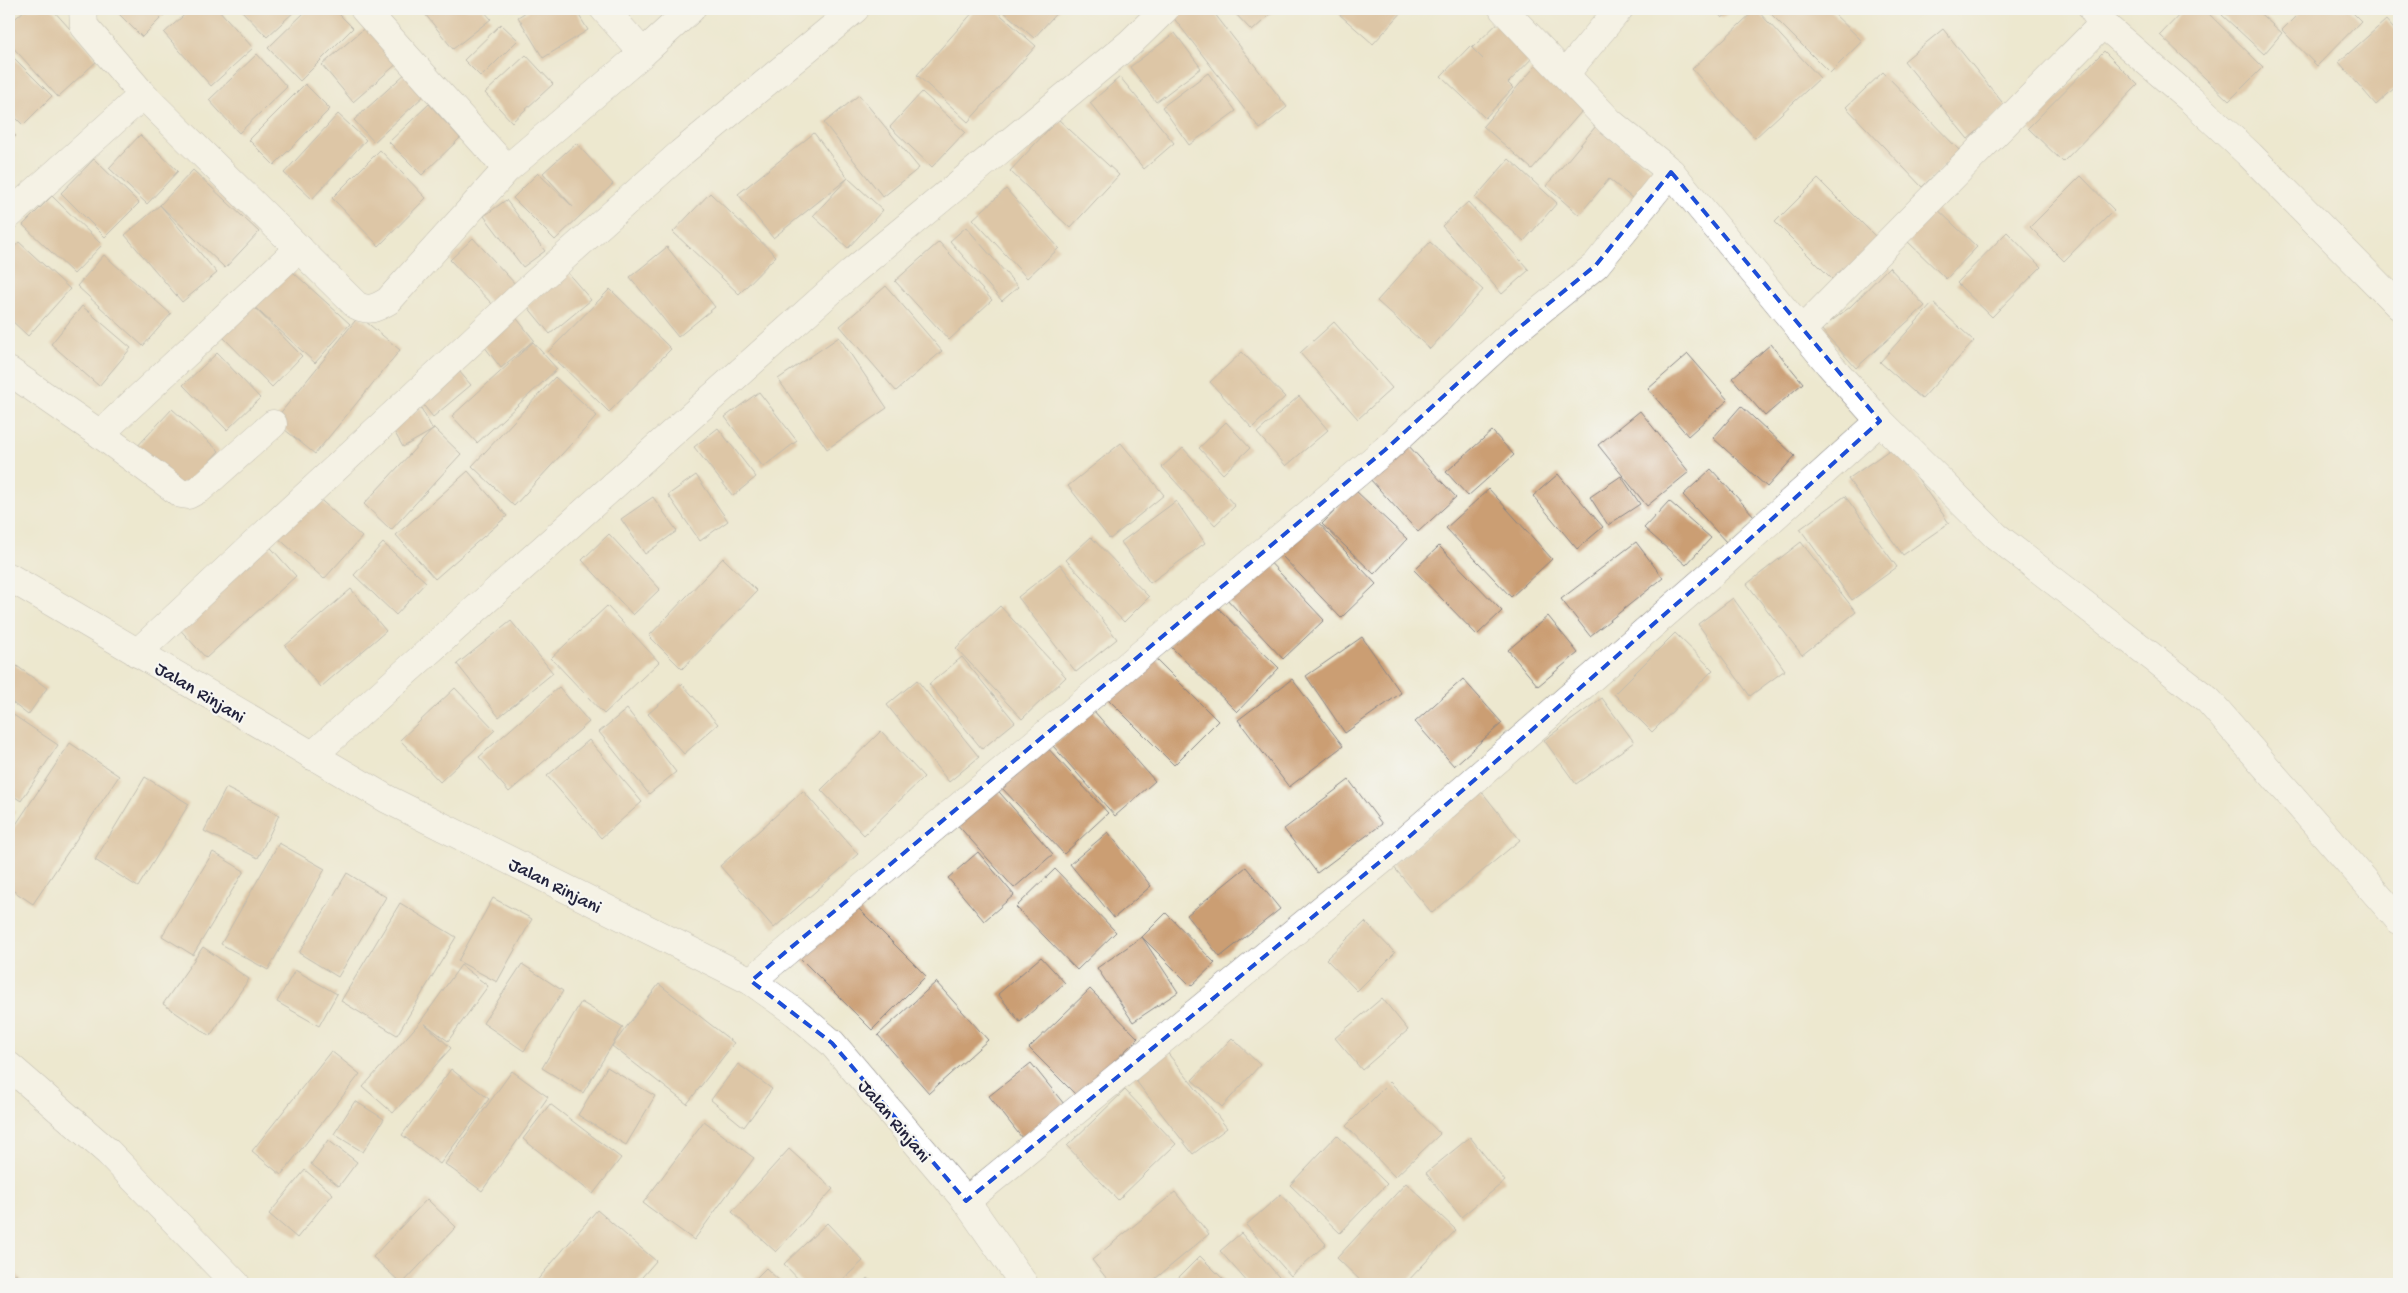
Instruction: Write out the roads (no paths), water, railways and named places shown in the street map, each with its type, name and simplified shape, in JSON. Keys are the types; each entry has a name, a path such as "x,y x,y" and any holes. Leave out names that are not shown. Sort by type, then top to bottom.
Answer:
{"street":[{"path":"83,9 84,26 143,96 356,305 364,309 374,309 388,301 507,168 643,53 691,9"},
{"path":"364,9 507,168"},
{"path":"604,9 643,53"},
{"path":"137,653 524,293 681,153 855,9"},
{"path":"312,756 845,278 1130,43 1165,9"},
{"path":"1503,9 1610,122 1671,172 1801,331 1880,421 1996,536 2208,700 2399,920"},
{"path":"1565,74 1619,9"},
{"path":"1801,331 2098,16 2190,98 2250,155 2399,306"},
{"path":"9,215 143,96"},
{"path":"751,981 1385,450 1510,335 1596,265 1671,172"},
{"path":"100,434 299,248"},
{"path":"9,371 100,434 173,488 188,495 201,488 273,424"},
{"path":"966,1201 1387,856 1719,567 1880,421"},
{"name":"Jalan Rinjani","path":"9,576 387,799 751,981 796,1013 832,1043 966,1201 1024,1284"},
{"path":"9,1066 108,1152 236,1284"}]}
